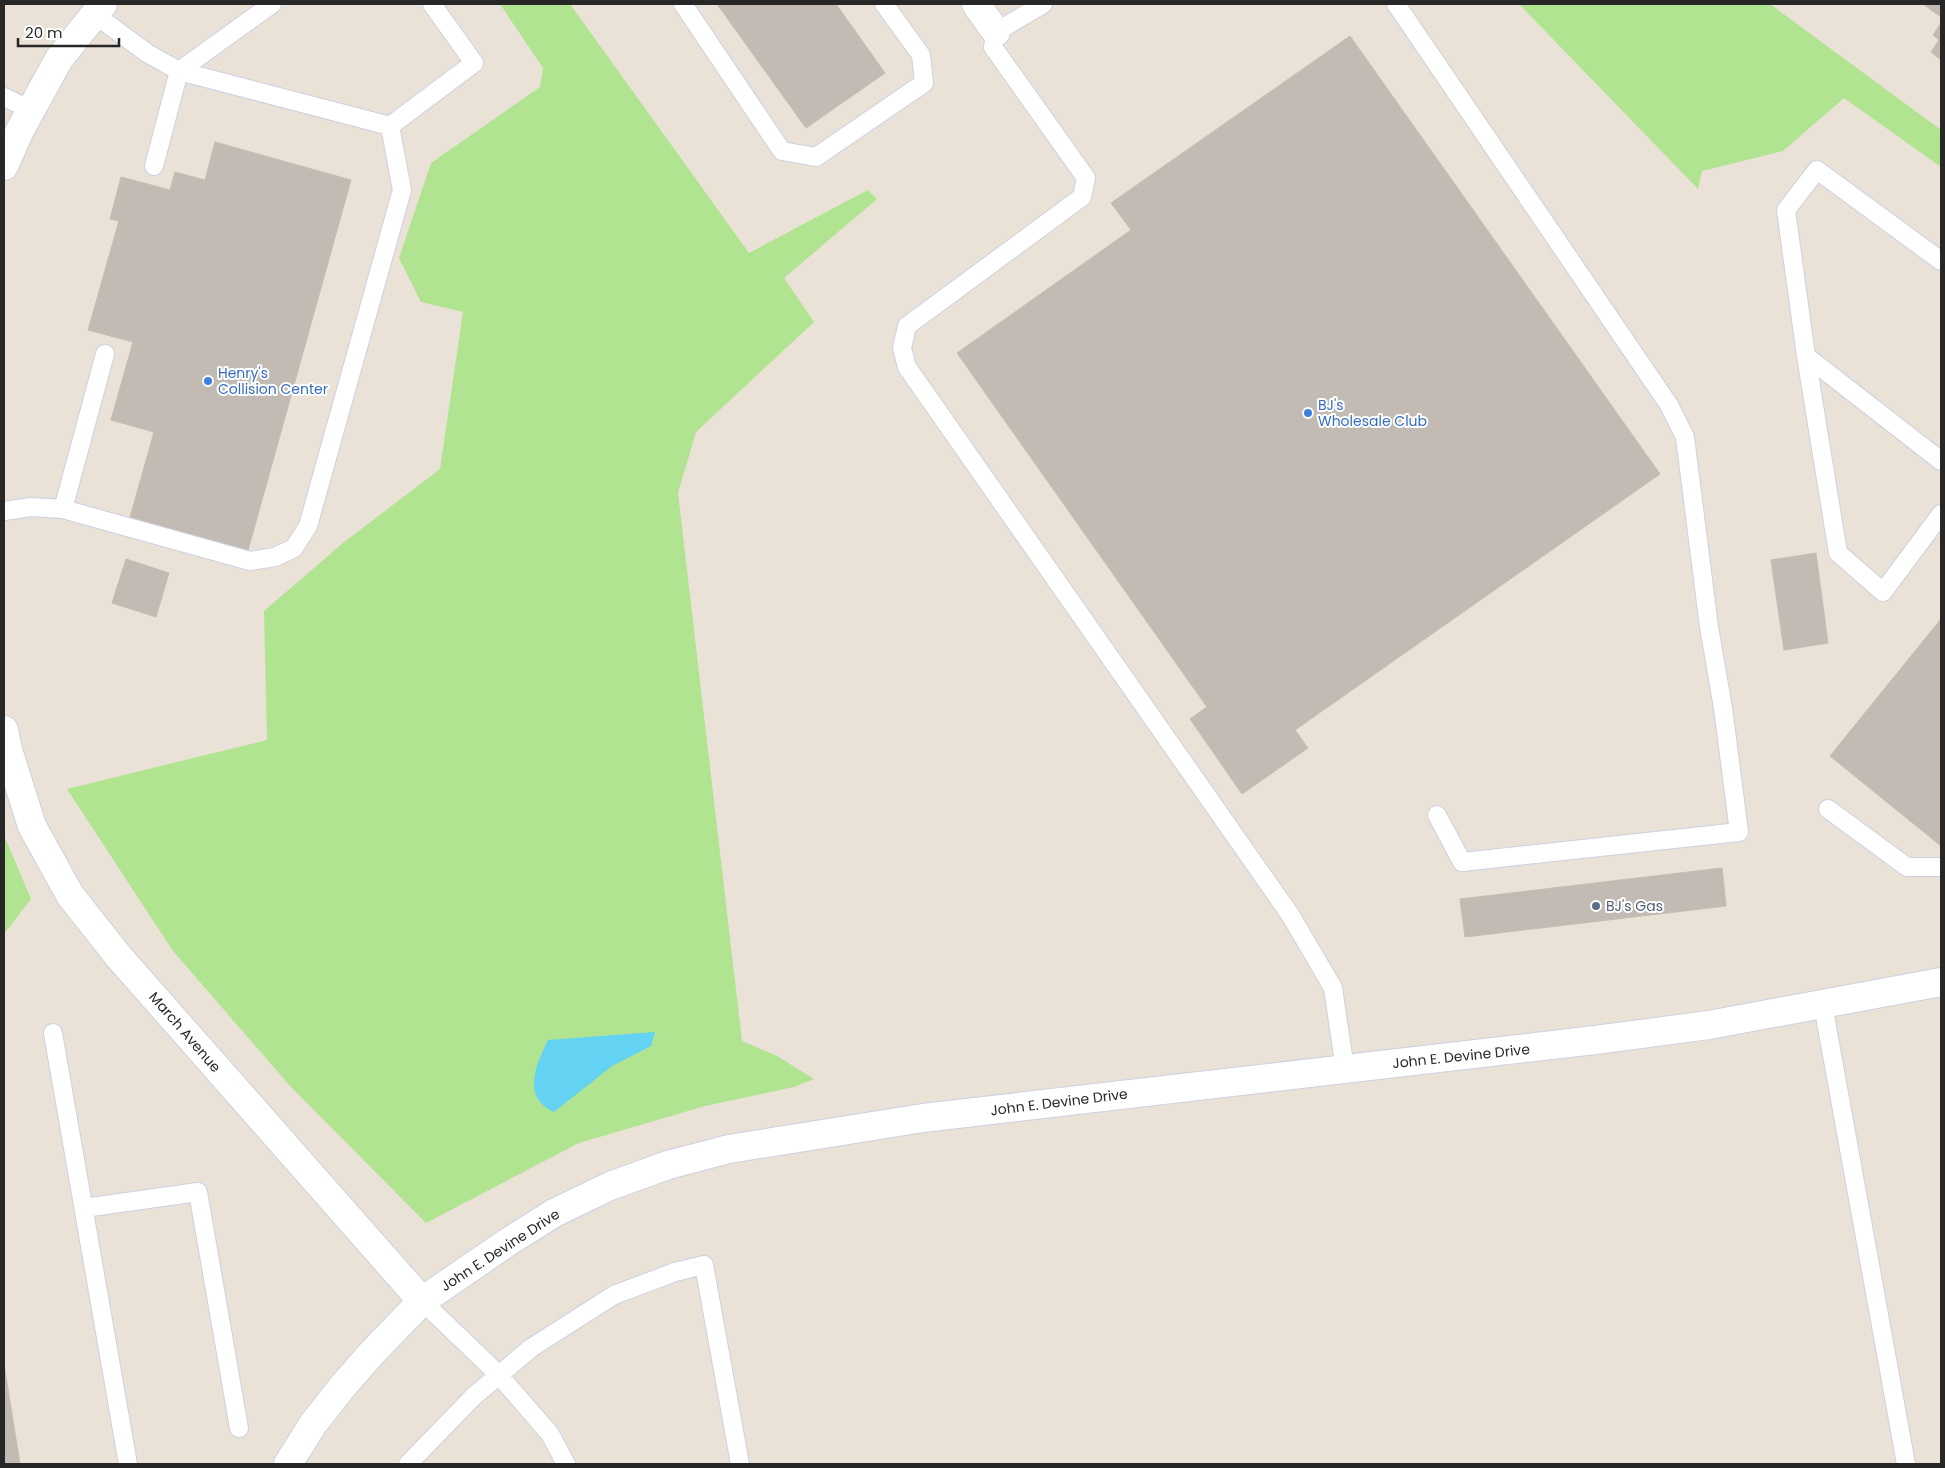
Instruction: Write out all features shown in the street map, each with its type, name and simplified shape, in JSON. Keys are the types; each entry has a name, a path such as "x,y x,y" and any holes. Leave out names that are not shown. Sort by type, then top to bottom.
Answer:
{"street":[{"path":"976,4 996,32"},
{"path":"4,166 59,58 98,9"},
{"name":"March Avenue","path":"4,730 8,750 32,826 70,895 119,958 422,1301"},
{"name":"John E. Devine Drive","path":"288,1464 313,1424 343,1386 422,1301 554,1213 610,1186 668,1165 729,1149 923,1118 1595,1040 1709,1025 1941,982"}],"lane":[{"path":"154,166 179,71 272,4"},
{"path":"390,126 474,63 432,4"},
{"path":"683,4 782,151 816,157 924,83 920,55 884,4"},
{"path":"1042,4 996,32 994,47 1086,178 1082,197 907,326 902,348 907,367 1291,916 1333,988 1345,1068"},
{"path":"1396,4 1668,405 1685,437 1709,627 1723,708 1739,832 1462,862 1437,815"},
{"path":"98,9 147,54 179,71 390,126"},
{"path":"4,97 31,110"},
{"path":"4,512 31,507 63,508 250,561 275,557 294,548 308,526 402,190 390,126"},
{"path":"1941,261 1817,170 1786,210 1806,356 1838,553 1883,592 1941,514"},
{"path":"63,508 105,354"},
{"path":"1806,356 1941,461"},
{"path":"1828,809 1907,866 1941,867"},
{"path":"1823,1005 1906,1464"},
{"path":"53,1033 128,1464"},
{"path":"84,1208 198,1192 239,1428"},
{"path":"408,1464 474,1396 531,1348 614,1295 675,1272 704,1266 740,1464"},
{"path":"422,1301 499,1375 550,1434 566,1464"},
{"path":"550,1434 555,1464"}],"green space":[{"path":"500,4 570,4 749,253 868,190 877,199 784,278 814,322 696,432 678,493 742,1041 777,1056 814,1079 794,1087 705,1106 579,1143 426,1223 291,1087 173,951 67,789 267,740 264,611 343,543 440,469 463,312 421,302 399,258 431,163 540,87 543,68"},
{"path":"1519,4 1770,4 1941,130 1941,167 1844,98 1783,151 1702,171 1698,189"},
{"path":"4,835 31,899 4,934"}],"water":[{"path":"655,1032 651,1046 612,1066 554,1112 537,1098 534,1080 539,1060 548,1040"}],"building":[{"path":"717,4 836,4 885,73 806,128"},
{"path":"1923,4 1941,4 1941,17"},
{"path":"1941,23 1941,60 1931,52 1939,40 1933,35"},
{"name":"BJ's Wholesale Club","path":"1350,36 1660,474 1295,730 1308,748 1242,794 1190,719 1207,707 957,353 1131,230 1111,203"},
{"name":"Henry's Collision Center","path":"215,142 351,180 247,554 129,521 154,432 111,420 133,342 88,330 119,221 110,219 121,177 170,190 175,172 205,180"},
{"path":"1816,553 1828,643 1784,650 1771,560"},
{"path":"126,559 169,573 156,617 112,603"},
{"path":"1941,619 1941,846 1830,756"},
{"path":"1722,868 1726,906 1465,937 1460,899"},
{"path":"4,1364 20,1464 4,1464"}],"place":[{"name":"Henry's Collision Center","path":"208,381"},
{"name":"BJ's Wholesale Club","path":"1308,413"},
{"name":"BJ's Gas","path":"1596,906"}]}
